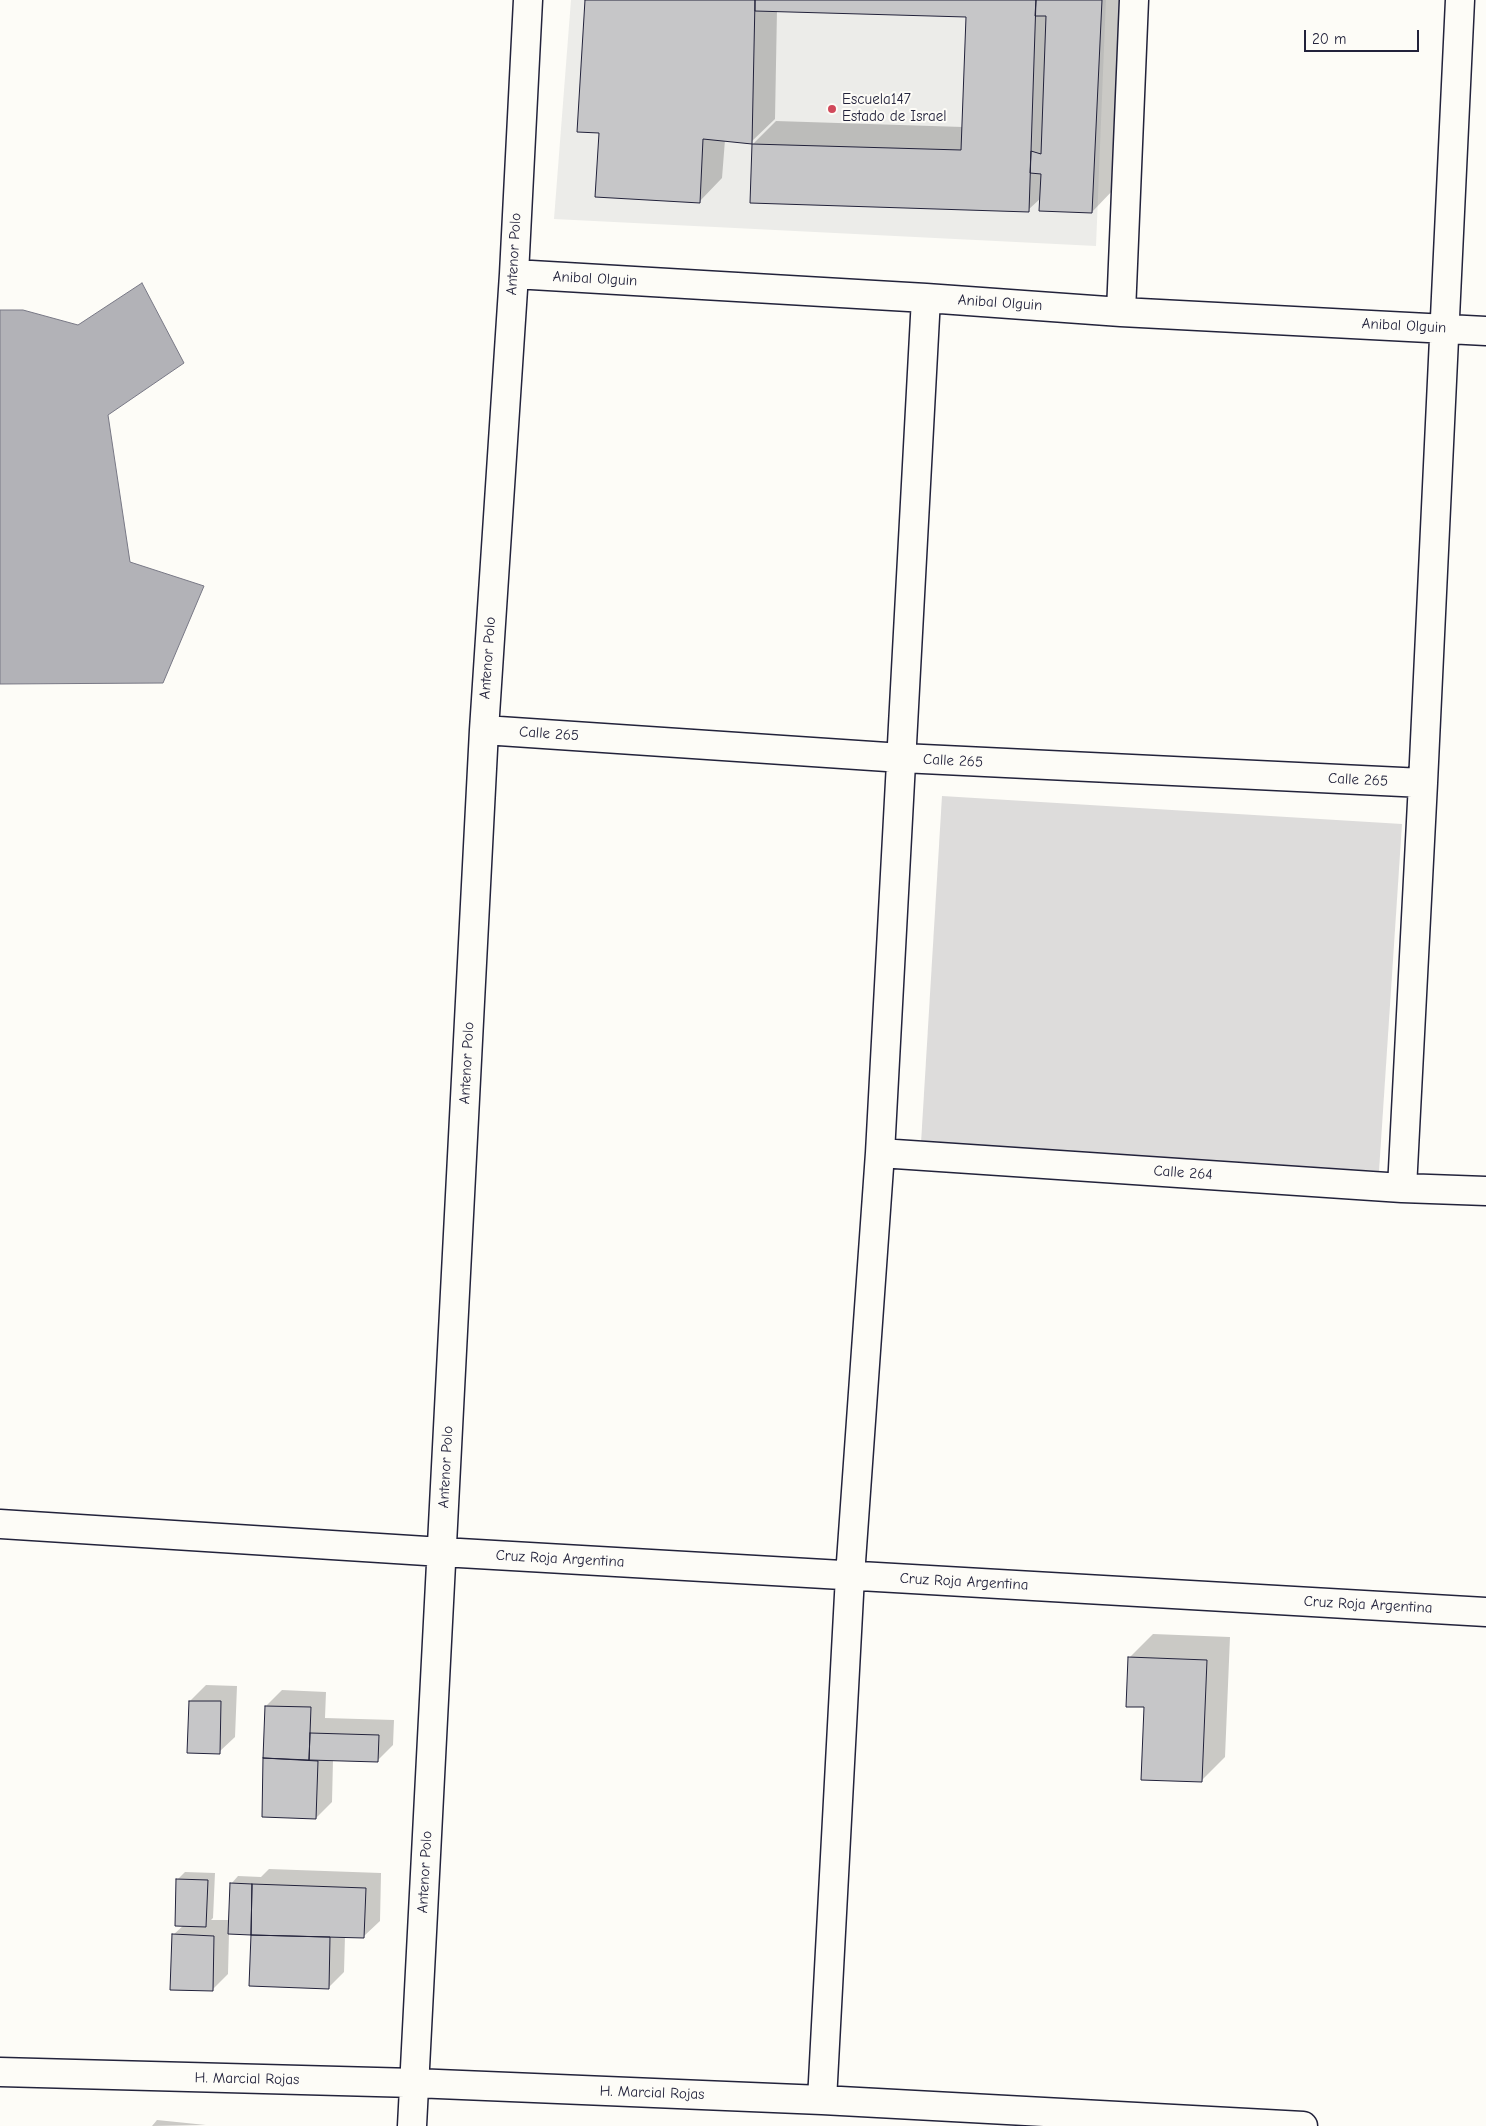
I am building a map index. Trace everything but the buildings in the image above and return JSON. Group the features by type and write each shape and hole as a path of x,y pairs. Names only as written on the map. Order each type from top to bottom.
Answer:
{"street":[{"name":"Antenor Polo","path":"412,2126 484,730 514,274 528,0"},
{"path":"1122,312 1134,0"},
{"path":"1402,1188 1460,0"},
{"name":"Anibal Olguin","path":"514,274 926,298 1122,312 1486,331"},
{"path":"822,2100 850,1576 880,1153 926,298"},
{"name":"Calle 265","path":"484,730 902,758 1423,783"},
{"name":"Calle 264","path":"880,1153 1402,1188 1486,1191"},
{"name":"Cruz Roja Argentina","path":"0,1524 442,1552 1486,1612"},
{"name":"H. Marcial Rojas","path":"0,2072 414,2083 822,2100 1096,2120 1303,2126"}],"shaded area":[{"name":"Escuela147 Estado de Israel","path":"571,0 1106,0 1096,246 554,219"},
{"path":"142,283 184,363 108,415 130,562 204,586 163,683 0,684 0,310 23,310 78,325"},
{"path":"942,796 1402,824 1379,1171 921,1143"}],"place":[{"name":"Escuela147 Estado de Israel","path":"832,109"}]}
